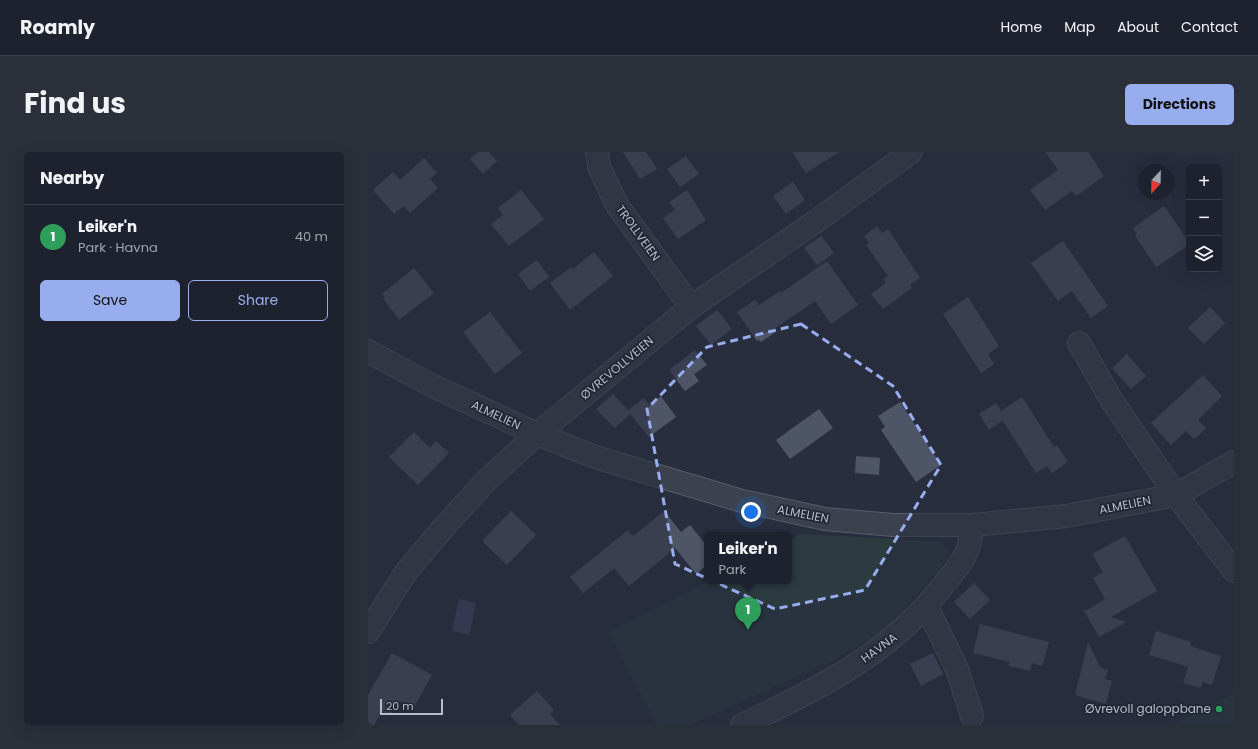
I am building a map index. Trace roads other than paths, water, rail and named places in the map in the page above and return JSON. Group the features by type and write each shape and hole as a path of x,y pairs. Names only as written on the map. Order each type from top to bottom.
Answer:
{"street":[{"name":"TROLLVEIEN","path":"597,152 599,167 617,206 691,306"},
{"name":"ØVREVOLLVEIEN","path":"368,632 406,572 442,528 487,480 537,434 691,306 822,217 911,152"},
{"path":"1079,342 1112,401 1176,494 1234,571"},
{"name":"ALMELIEN","path":"368,351 433,386 537,434 595,457 742,501 825,519 893,526 973,525 1066,516 1176,494 1234,462"},
{"name":"HAVNA","path":"742,725 804,696 857,664 899,633 927,607 955,571 968,550 973,525"},
{"path":"927,607 957,669 972,716"}],"water":[{"path":"459,599 476,603 469,635 452,631"}],"place":[{"name":"Leiker'n","path":"748,630"},
{"name":"Øvrevoll galoppbane","path":"1219,709"}]}
